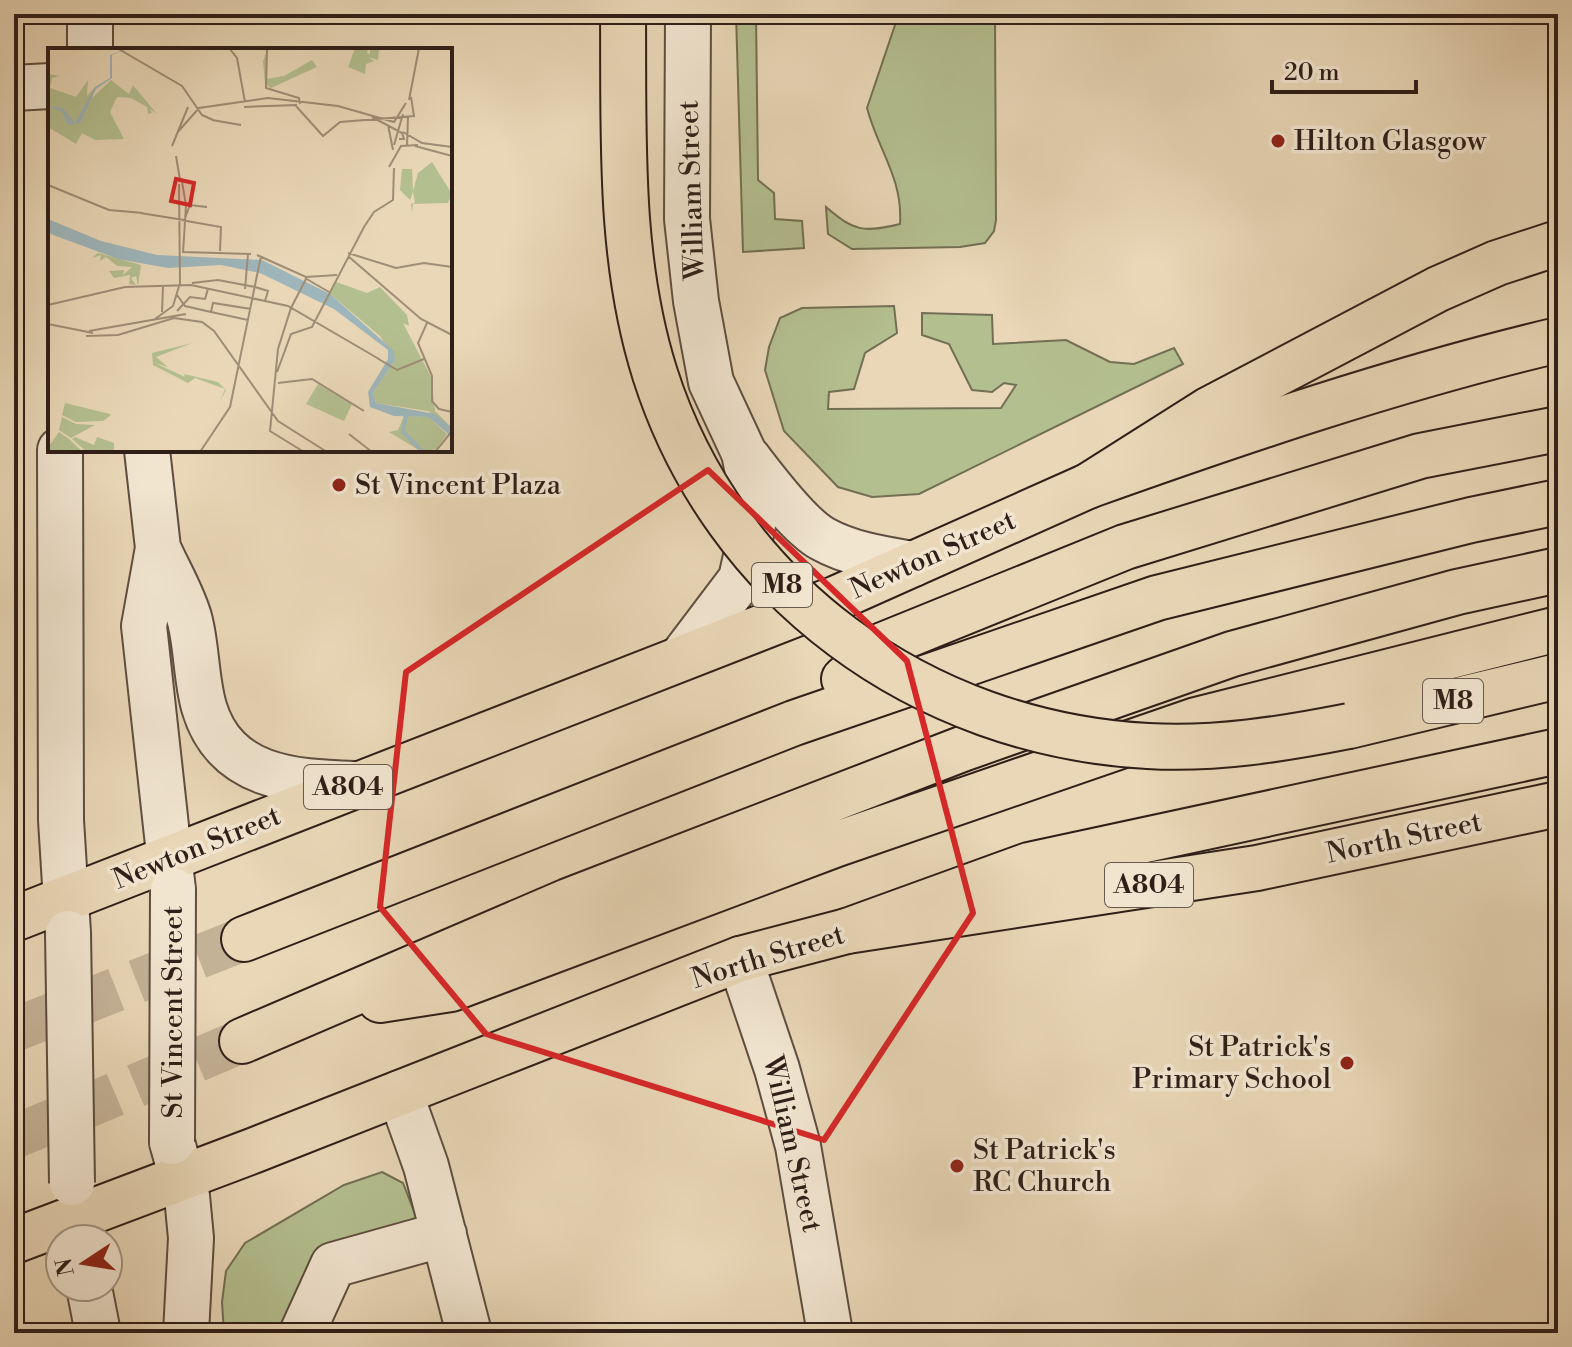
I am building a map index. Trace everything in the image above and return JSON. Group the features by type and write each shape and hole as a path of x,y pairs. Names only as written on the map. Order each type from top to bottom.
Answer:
{"main road":[{"name":"M8","path":"623,14 623,190 635,293 655,373 674,424 696,469 724,514 764,566 796,600 834,633 886,667 945,698 1037,731 1149,746 1260,741 1349,726 1558,679"},
{"name":"Newton Street","path":"14,919 67,916 172,875 355,784 837,598 1088,486 1208,410 1438,289 1497,263 1558,243"},
{"path":"1088,486 1358,395 1558,340"},
{"path":"794,723 883,645 1125,547 1420,456 1558,429"},
{"path":"244,939 794,723 1157,598 1456,523 1558,502"},
{"path":"242,1041 568,901 823,801 1022,728 1232,654 1457,592 1558,570"},
{"path":"316,1011 451,989 837,844 1196,720 1558,629"},
{"path":"847,931 1029,865 1558,751"},
{"name":"North Street","path":"14,1241 177,1159 255,1150 740,959 847,931 1257,868 1558,804"}],"street":[{"path":"90,14 90,48"},
{"name":"William Street","path":"688,14 687,219 696,301 711,382 744,453 775,494 822,538 875,557 913,564"},
{"path":"14,88 48,86"},
{"path":"60,452 61,820 76,1212"},
{"name":"St Vincent Street","path":"147,452 158,548 144,626 172,875 177,1159 191,1238 186,1333"},
{"name":"William Street","path":"682,657 741,579 756,511 744,453"},
{"name":"St Vincent Street","path":"158,548 190,619 204,706 215,734 226,748 251,766 297,782 355,784"},
{"name":"William Street","path":"740,959 777,1069 798,1146 830,1333"},
{"path":"400,1093 426,1166 469,1333"},
{"path":"302,1333 333,1265 444,1234"},
{"path":"92,1303 98,1333"}],"highlighted area":[{"path":"708,470 907,661 973,913 824,1140 486,1034 380,907 406,672"}],"green space":[{"path":"736,14 756,14 758,180 774,193 775,219 802,221 804,248 743,252"},
{"path":"895,14 995,14 996,220 994,231 985,243 960,247 852,249 828,234 826,207 844,221 860,228 877,229 900,224 898,192 867,108 895,25"},
{"path":"894,306 897,333 865,353 854,389 829,392 828,409 1001,408 1016,385 1004,383 992,392 972,390 949,344 922,335 922,313 992,315 993,344 1066,340 1110,362 1134,364 1174,348 1183,364 919,494 872,497 838,487 784,431 765,370 769,347 780,318 802,308"},
{"path":"382,1172 403,1183 417,1219 286,1333 224,1333 222,1302 226,1271 245,1243 344,1185"}],"tunnel":[{"path":"14,1030 244,939"},
{"path":"14,1137 242,1041"}],"place":[{"name":"Hilton Glasgow","path":"1278,141"},
{"name":"St Vincent Plaza","path":"339,485"},
{"name":"St Patrick's Primary School","path":"1347,1063"},
{"name":"St Patrick's RC Church","path":"957,1166"}]}
